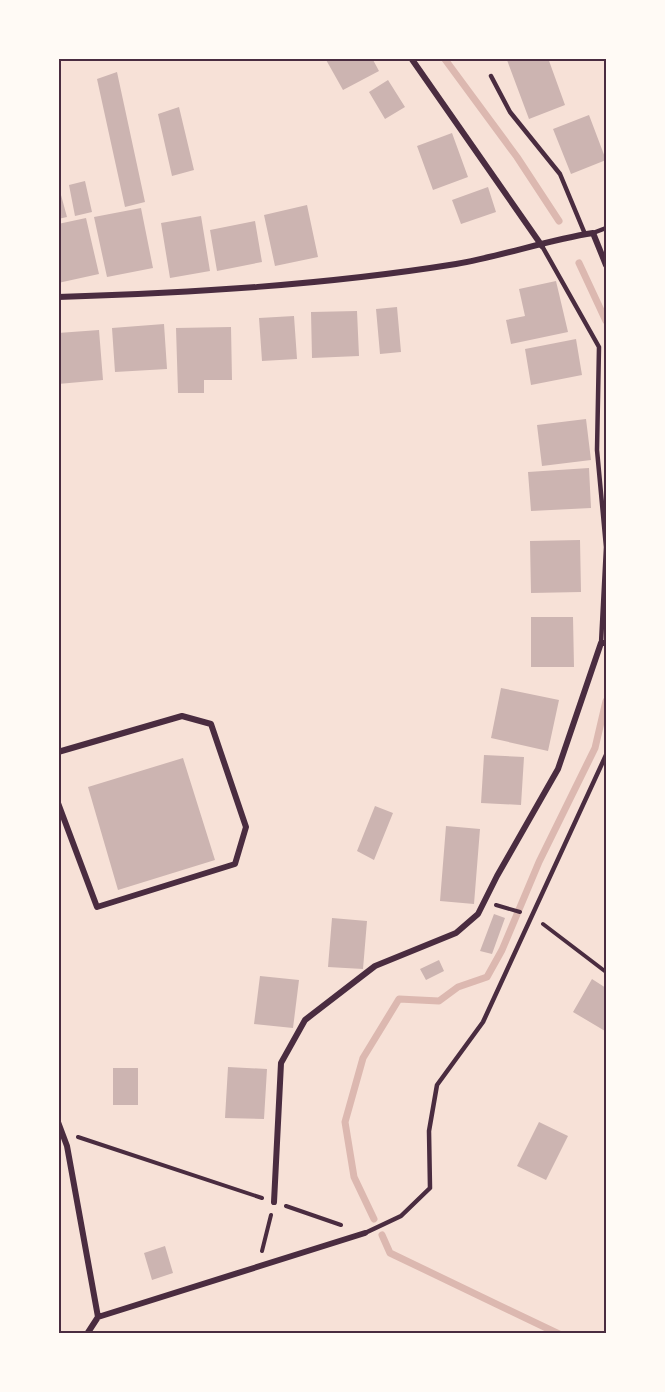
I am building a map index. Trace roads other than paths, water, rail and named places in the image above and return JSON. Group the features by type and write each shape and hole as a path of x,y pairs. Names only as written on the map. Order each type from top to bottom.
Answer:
{"street":[{"path":"411,58 542,246"},
{"path":"58,297 180,293 456,264 593,233 606,265"},
{"path":"274,1202 281,1063 305,1020 375,966 456,933 478,914 496,876 558,769 604,643"},
{"path":"58,752 182,716 211,724 246,827 235,864 97,908 61,821 58,803"},
{"path":"58,1122 67,1146 98,1317"},
{"path":"87,1334 98,1317 365,1233"}],"lane":[{"path":"491,76 510,112 560,174 585,234"},
{"path":"593,233 606,228"},
{"path":"542,246 599,347 597,450 606,547 604,643"},
{"path":"365,1233 401,1216 430,1188 429,1131 437,1085 483,1022 504,971 533,916 606,755"}],"waterway":[{"path":"444,58 517,157 559,221"},
{"path":"579,263 606,321"},
{"path":"374,1219 354,1177 345,1122 363,1058 399,999 439,1001 458,987 487,977 502,950 539,862 595,748 606,701"},
{"path":"382,1235 390,1253 559,1334"}]}
